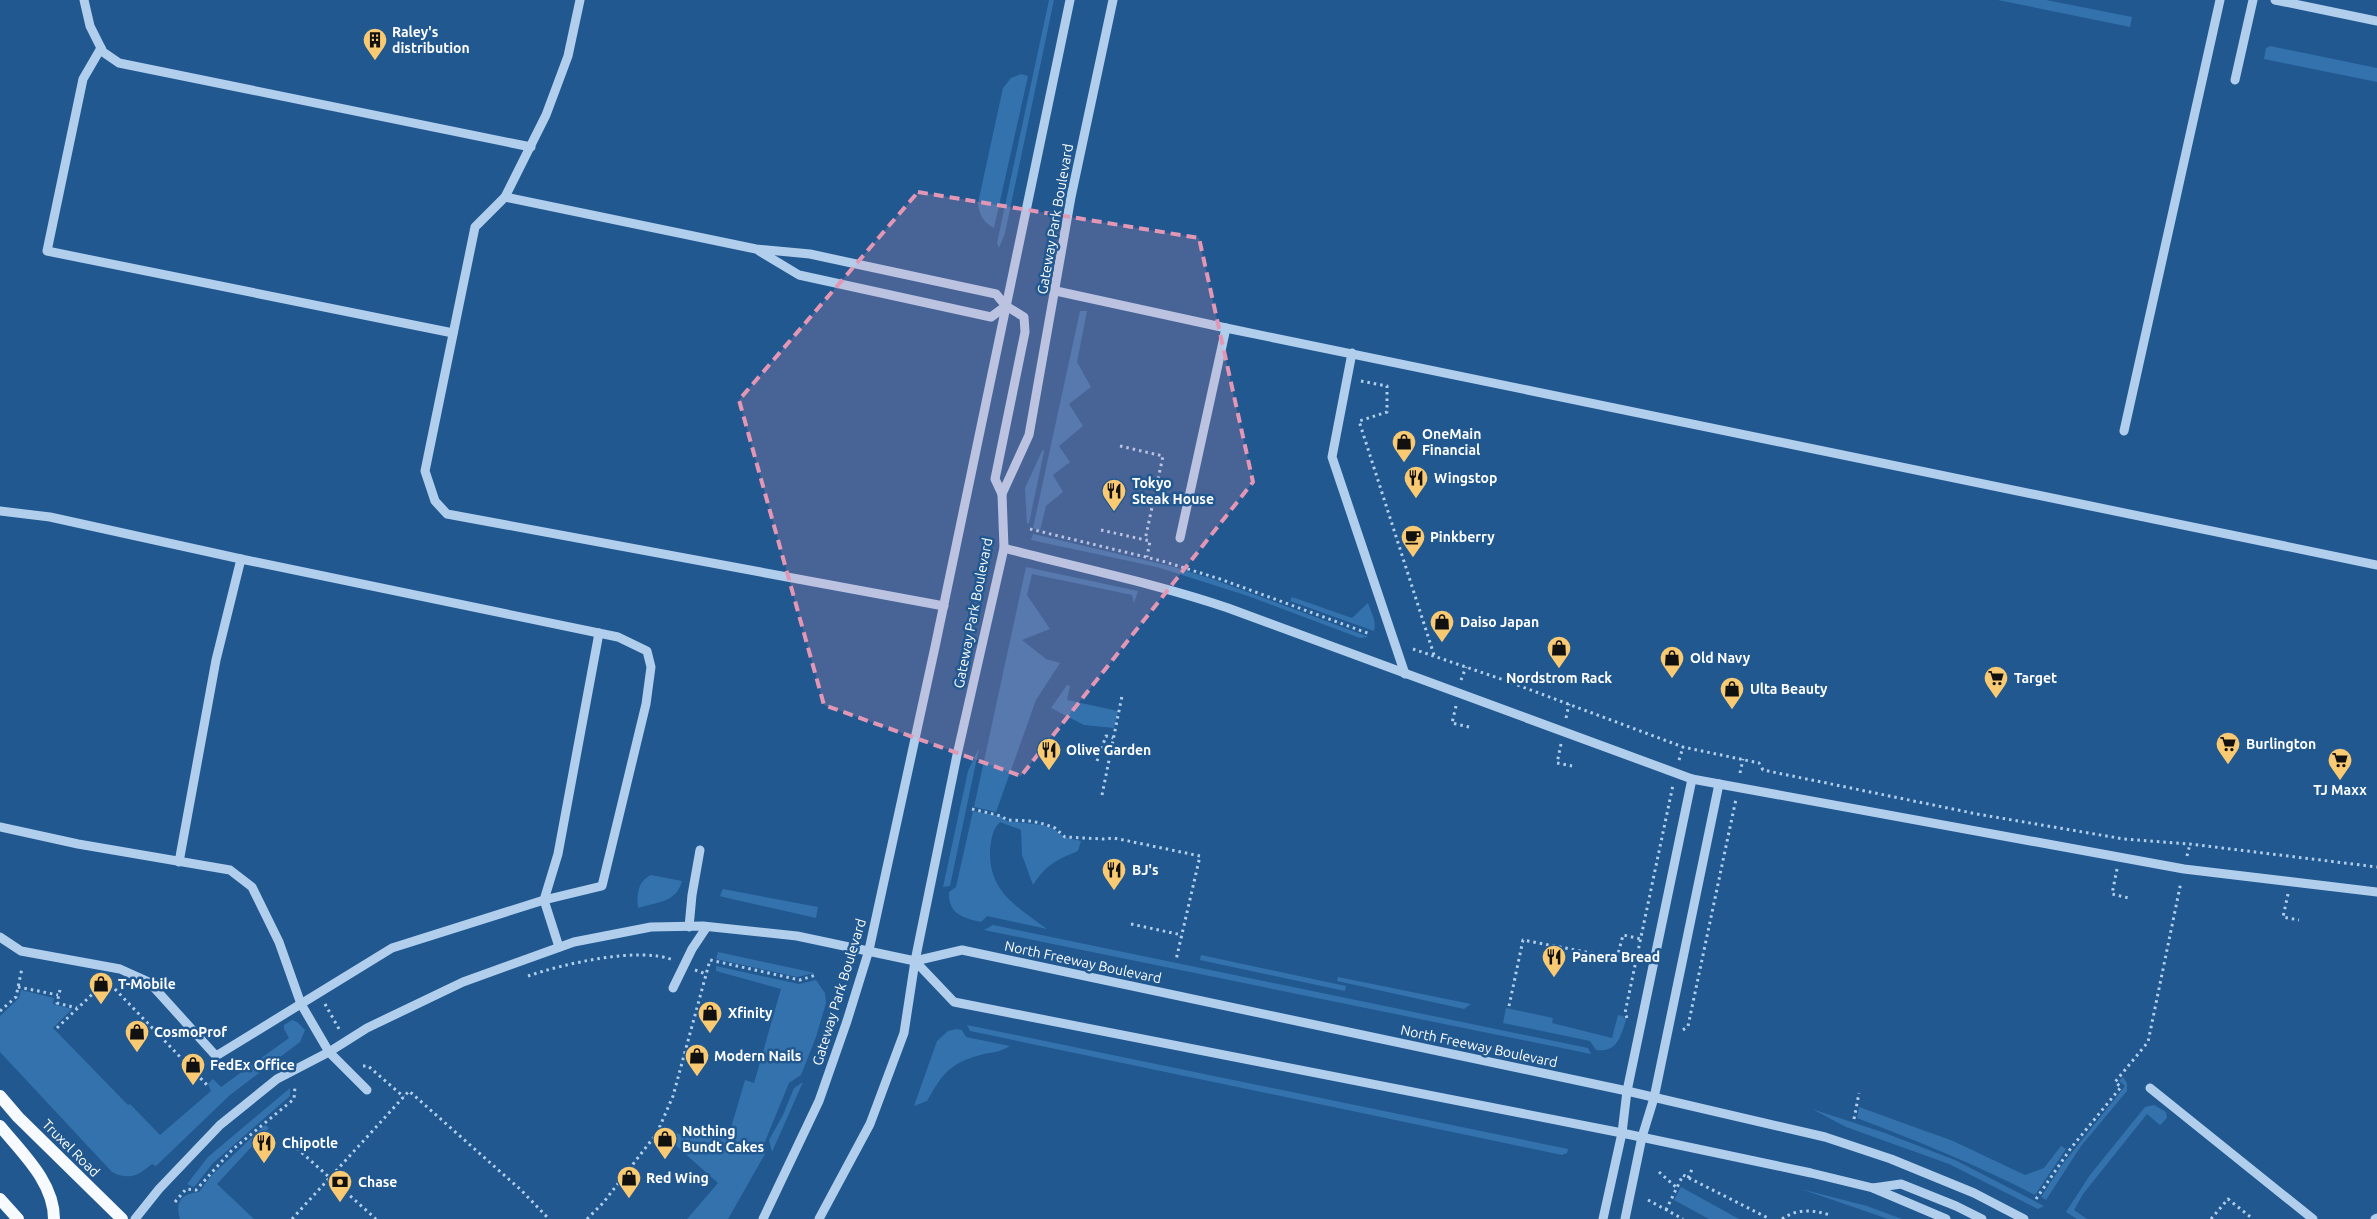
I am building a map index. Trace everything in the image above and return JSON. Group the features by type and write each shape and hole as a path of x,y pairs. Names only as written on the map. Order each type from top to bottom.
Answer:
{"main road":[{"name":"Truxel Road","path":"0,1096 18,1117 122,1219"},
{"path":"0,1126 39,1174 52,1201 54,1219"},
{"path":"0,1199 18,1219"}],"street":[{"path":"84,0 90,26 103,52 120,63 531,147"},
{"path":"580,0 568,56 546,115 505,197 475,227 425,471 435,501 447,514 944,606"},
{"name":"Gateway Park Boulevard","path":"763,1219 819,1101 848,1021 868,950 944,606 1070,0"},
{"name":"Gateway Park Boulevard","path":"819,1219 870,1124 904,1033 915,961 957,755 1004,548 1002,494 1029,435 1072,197 1113,0"},
{"path":"2124,431 2220,0"},
{"path":"2235,80 2253,0"},
{"path":"2276,0 2377,21"},
{"path":"101,48 83,79 47,251 453,333"},
{"path":"505,197 756,249 810,254 996,294 1006,306 1024,317 1025,332 995,479 1002,494"},
{"path":"756,249 799,275 990,317 1006,306"},
{"path":"1056,291 1226,328 2377,565"},
{"path":"1180,538 1226,328"},
{"path":"1352,354 1332,458 1405,674"},
{"path":"0,511 50,518 618,637 647,651 651,667 646,704 602,886 544,900 392,948 216,1056 149,982 120,969 21,951 0,937"},
{"path":"1004,548 1083,570 1170,589 1228,608 1692,779 2184,869 2377,892"},
{"path":"179,862 216,660 241,559"},
{"path":"559,947 544,900 558,854 599,633"},
{"path":"1603,1219 1622,1133 1627,1091 1692,779"},
{"path":"1625,1219 1642,1137 1654,1098 1719,784"},
{"path":"0,827 78,844 230,870 252,887 278,942 301,1004 329,1052 367,1090"},
{"path":"690,927 692,896 700,850"},
{"name":"North Freeway Boulevard","path":"135,1219 159,1189 220,1125 277,1079 329,1052 367,1028 463,982 574,942 651,928 703,926 706,928 797,936 915,961 962,950 1627,1091 1824,1137 1883,1156 1974,1193 2024,1219"},
{"path":"673,988 706,928"},
{"path":"915,961 954,1002 1642,1137 1873,1188 1946,1219"},
{"path":"2150,1088 2313,1219"},
{"path":"1873,1188 1901,1184 1956,1206 1982,1219"}],"path":[{"path":"1361,381 1386,386 1387,412 1360,421 1434,656"},
{"path":"1120,446 1163,456 1145,540"},
{"path":"1030,529 1041,534 1147,557 1220,579 1370,634"},
{"path":"1101,530 1150,541 1147,557"},
{"path":"1413,649 1683,746 1759,762 1763,770 1977,814 2124,839 2190,844 2377,867"},
{"path":"1102,795 1122,696"},
{"path":"1456,705 1452,723 1469,727"},
{"path":"1097,761 1106,736 1114,738"},
{"path":"1561,744 1557,763 1572,766"},
{"path":"1628,1020 1625,1013 1683,746"},
{"path":"1681,1032 1688,1026 1736,804 1737,787 1743,759"},
{"path":"972,810 1001,816 1006,820 1044,824 1055,828 1065,837 1114,838 1200,856 1176,960"},
{"path":"2124,839 2112,894 2129,898"},
{"path":"2036,1199 2071,1148 2121,1087 2114,1082 2148,1042 2190,844"},
{"path":"1131,924 1182,935"},
{"path":"1509,1006 1523,940 1617,958 1623,935 1641,939"},
{"path":"519,978 547,970 619,956 663,956 706,974"},
{"path":"588,1219 603,1203 656,1133 673,1096 710,960 800,980 816,975"},
{"path":"0,1011 16,997 22,968"},
{"path":"57,1028 104,983 111,985 208,1086"},
{"path":"18,987 58,995"},
{"path":"60,990 57,1002 78,1008"},
{"path":"319,993 346,1042"},
{"path":"359,1066 368,1066 404,1097"},
{"path":"174,1202 186,1189 196,1190 232,1150 294,1099 293,1088 302,1083"},
{"path":"292,1219 409,1091 521,1190 549,1219"},
{"path":"1854,1119 1859,1093"},
{"path":"292,1144 376,1219"},
{"path":"1688,1178 1693,1167"},
{"path":"1659,1172 1676,1188"},
{"path":"1666,1210 1683,1175 1770,1219"},
{"path":"2211,1219 2228,1198 2253,1219"},
{"path":"1648,1200 1676,1217 1683,1219"},
{"path":"1782,1219 1803,1210 1817,1211 1830,1216"}],"highlighted area":[{"path":"918,192 1199,238 1253,482 1021,776 824,705 739,400"}],"shaded area":[{"path":"1049,0 1054,0 1005,233 999,248 997,243"},
{"path":"1998,0 2046,0 2132,17 2130,27"},
{"path":"2270,46 2377,68 2377,82 2264,59 2266,48"},
{"path":"1021,74 1028,76 994,228 982,218 978,203 1003,88 1011,78"},
{"path":"1080,311 1087,311 1077,362 1091,387 1069,404 1083,426 1059,446 1070,462 1053,475 1063,492 1046,506 1040,531 1033,528"},
{"path":"1043,449 1044,452 1029,523 1027,524 1025,488"},
{"path":"1033,534 1174,567 1215,580 1369,637 1360,638 1248,596 1157,567 1031,540"},
{"path":"1026,567 1138,591 1134,603 1132,595 1032,574 1027,595 1050,629 1022,640 1046,659 1060,663 1036,700 996,812 974,807"},
{"path":"1292,597 1352,618 1368,603 1374,621 1374,631 1290,601"},
{"path":"1067,685 1070,686 1067,700 1118,711 1114,728 1084,725 1051,708"},
{"path":"979,748 950,886 943,887 968,771"},
{"path":"973,811 1000,816 1007,821 1043,825 1054,829 1064,837 1081,841 1078,851 1052,864 1033,885 1022,855 1021,830 1000,822 991,839 991,866 994,878 1000,888 1016,906 1047,929 987,916 981,922 963,917 954,910 949,899 949,892 956,887"},
{"path":"651,875 682,881 675,894 670,898 638,908 640,885"},
{"path":"723,889 818,907 816,918 723,897 720,896"},
{"path":"993,925 1588,1048 1591,1054 984,930"},
{"path":"718,952 815,973 797,977 716,959"},
{"path":"1201,955 1346,986 1345,991 1200,960"},
{"path":"716,966 799,984 816,980 825,993 826,1003 816,1037 801,1075 789,1083 764,1144 765,1154 728,1219 687,1219 718,1183 672,1142 675,1133 686,1136 693,1132 728,1138 745,1080 754,1083 781,989 716,971"},
{"path":"1338,977 1471,1004 1464,1009 1337,981"},
{"path":"21,990 54,998 53,1004 72,1009 53,1028 160,1135 211,1091 208,1084 213,1079 221,1087 289,1038 284,1025 292,1020 305,1030 300,1042 230,1095 156,1166 152,1164 134,1176 124,1176 112,1172 0,1052 0,1016 19,998"},
{"path":"1506,1008 1553,1018 1552,1023 1612,1038 1618,1015 1623,1016 1626,1020 1620,1037 1613,1046 1609,1049 1596,1050 1590,1041 1503,1023"},
{"path":"967,1025 1568,1149 1567,1153 1562,1155 970,1031"},
{"path":"962,1030 966,1037 1010,1046 1000,1051 967,1059 952,1067 941,1078 927,1101 914,1106 937,1041 948,1031"},
{"path":"2123,1077 2127,1083 2127,1091 2081,1146 2046,1200 2041,1197 2062,1165 2125,1086 2119,1081"},
{"path":"803,1082 772,1152 769,1140 783,1115 794,1088"},
{"path":"290,1088 290,1096 213,1163 195,1186 187,1184 208,1157"},
{"path":"2154,1105 2166,1112 2167,1118 2160,1125 2147,1114 2083,1194 2074,1210 2087,1219 2077,1219 2066,1212 2090,1175 2145,1107"},
{"path":"1859,1107 1953,1141 2025,1175 2044,1168 2061,1146 2066,1149 2035,1195 1947,1154 1857,1118"},
{"path":"1812,1109 1885,1133 1955,1160 2044,1206 2038,1209 1949,1164 1846,1127"},
{"path":"265,1125 269,1128 217,1184 254,1219 180,1219 178,1207 181,1200 188,1195 199,1192 211,1176"},
{"path":"1681,1187 1739,1219 1709,1219 1674,1200"},
{"path":"1801,1189 1867,1206 1902,1219 1888,1219"}],"place":[{"name":"Raley's distribution","path":"375,61"},
{"name":"OneMain Financial","path":"1404,463"},
{"name":"Wingstop","path":"1416,499"},
{"name":"Tokyo Steak House","path":"1114,512"},
{"name":"Pinkberry","path":"1413,558"},
{"name":"Daiso Japan","path":"1442,643"},
{"name":"Nordstrom Rack","path":"1559,669"},
{"name":"Old Navy","path":"1672,679"},
{"name":"Target","path":"1996,699"},
{"name":"Ulta Beauty","path":"1732,710"},
{"name":"Burlington","path":"2228,765"},
{"name":"Olive Garden","path":"1049,771"},
{"name":"TJ Maxx","path":"2340,781"},
{"name":"BJ's","path":"1114,891"},
{"name":"Panera Bread","path":"1554,978"},
{"name":"T-Mobile","path":"101,1005"},
{"name":"Xfinity","path":"710,1034"},
{"name":"CosmoProf","path":"137,1053"},
{"name":"Modern Nails","path":"697,1077"},
{"name":"FedEx Office","path":"193,1086"},
{"name":"Nothing Bundt Cakes","path":"665,1160"},
{"name":"Chipotle","path":"264,1164"},
{"name":"Red Wing","path":"629,1199"},
{"name":"Chase","path":"340,1203"}]}
